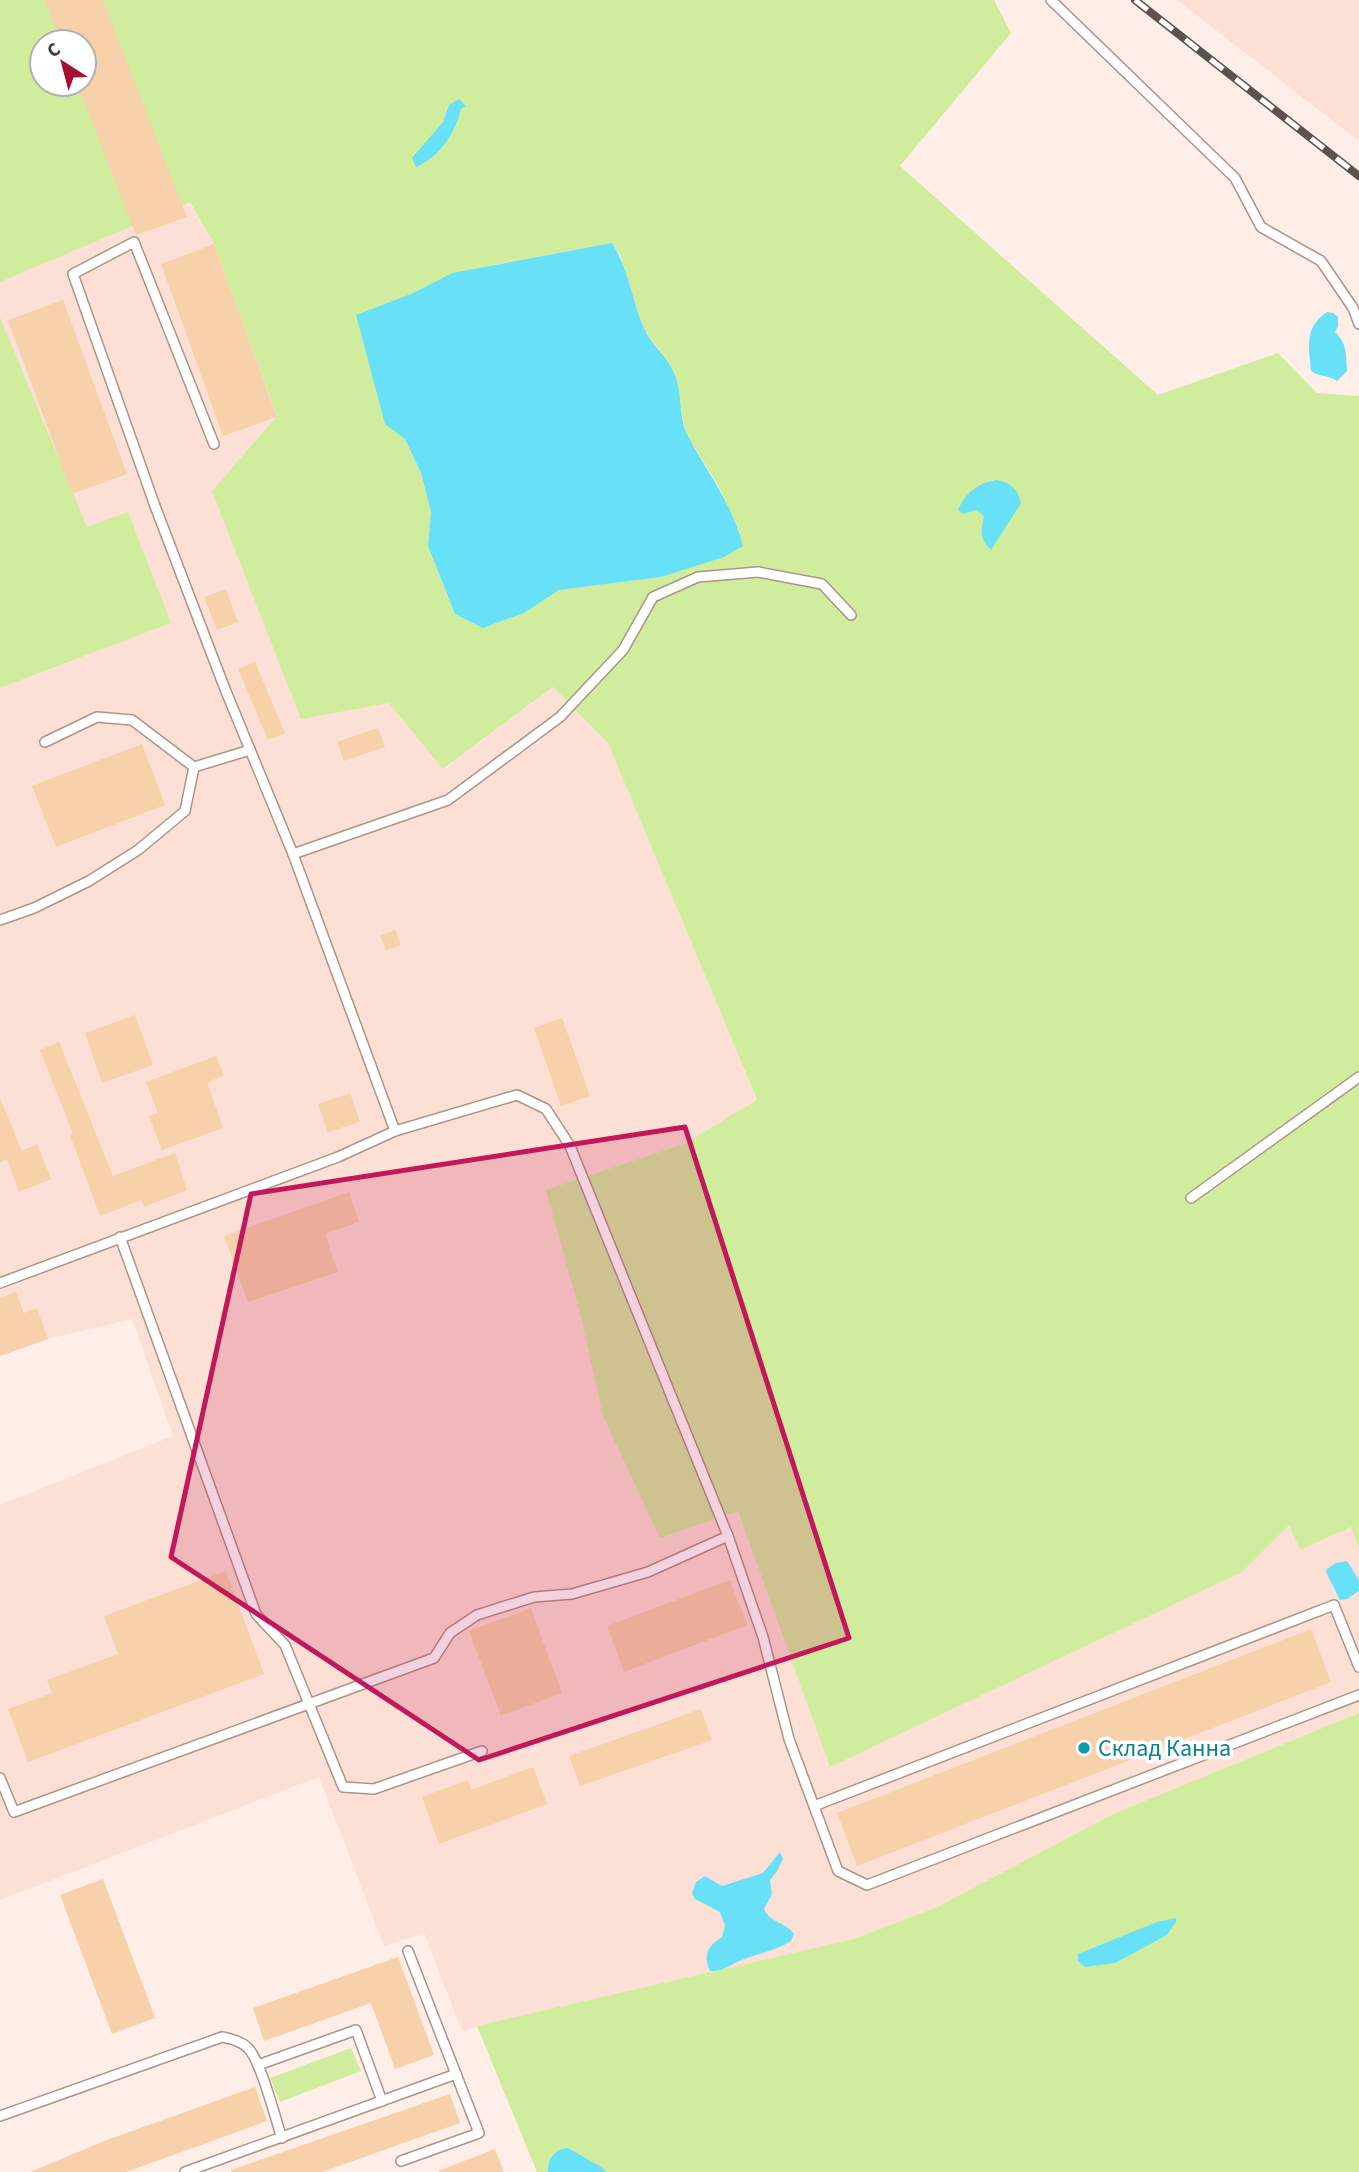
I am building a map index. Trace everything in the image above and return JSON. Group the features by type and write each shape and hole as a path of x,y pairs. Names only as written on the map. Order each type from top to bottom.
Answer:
{"lane":[{"path":"1051,0 1235,178 1261,227 1321,261 1353,308 1359,324"},
{"path":"214,444 134,242 73,274 155,506 292,854 395,1130"},
{"path":"292,854 448,800 560,717 623,650 653,597 698,577 758,572 821,584 851,615"},
{"path":"45,742 97,717 132,720 194,767"},
{"path":"194,767 250,750"},
{"path":"0,920 34,908 89,881 138,850 185,811 194,767"},
{"path":"1191,1198 1359,1077"},
{"path":"0,1283 338,1157 395,1130 517,1095 546,1109 570,1146 728,1536 763,1637 789,1739 838,1871 867,1885 1359,1695"},
{"path":"120,1237 256,1614 285,1645 343,1787 374,1789 482,1751"},
{"path":"0,1778 13,1812 434,1658 450,1633 477,1615 534,1597 572,1594 648,1572 728,1536"},
{"path":"814,1806 1334,1605 1359,1667"},
{"path":"401,2161 479,2133 408,1951"},
{"path":"258,2065 356,2031 382,2101"},
{"path":"0,2116 222,2036 237,2040 248,2048 258,2065 282,2138"},
{"path":"185,2172 456,2074"}],"highlighted area":[{"path":"685,1127 849,1638 479,1760 171,1557 251,1194"}],"shaded area":[{"path":"1177,0 1359,0 1359,141"},
{"path":"189,202 214,244 277,417 390,703 444,769 553,687 608,743 802,1209 1127,1094 1300,1550 1352,1527 1359,1548 1359,1713 1113,1814 937,1907 854,1939 462,2031 424,1933 384,1946 319,1777 0,1900 0,1505 173,1436 132,1319 48,1339 0,1356 0,688 171,623 87,528 0,317 0,282"}],"green space":[{"path":"0,0 994,0 1011,33 900,166 1158,395 1278,353 1317,393 1359,396 1359,1548 1351,1527 1300,1550 1289,1525 1242,1572 830,1767 738,1511 660,1538 603,1416 581,1317 546,1190 684,1144 757,1100 608,743 553,687 443,769 389,703 301,719 212,491 277,416 214,244 190,202 0,282","holes":["612,243 621,256 625,278 645,330 674,373 686,433 719,487 740,533 661,577 559,590 524,613 483,628 455,614 428,546 431,512 421,473 405,439 411,294 452,273"]},
{"path":"0,317 87,527 128,512 171,623 0,688"},
{"path":"1359,1713 1359,2172 537,2172 477,2026 854,1939 937,1907 1113,1814"},
{"path":"351,2048 361,2071 280,2102 270,2078"}],"water":[{"path":"459,99 466,106 461,109 451,135 439,151 416,167 412,158 443,122 449,105"},
{"path":"612,243 622,263 644,328 677,380 688,436 733,517 743,546 724,557 661,577 559,590 524,613 483,628 455,614 428,546 431,512 421,473 405,439 385,424 356,315 411,294 452,273"},
{"path":"1327,312 1338,317 1335,332 1344,345 1346,354 1347,371 1337,381 1311,371 1311,331"},
{"path":"997,480 1013,487 1021,503 991,550 984,542 982,534 984,516 976,510 963,514 958,510 973,489"},
{"path":"1347,1561 1359,1580 1359,1591 1340,1600 1326,1572 1336,1563"},
{"path":"780,1852 783,1859 770,1880 772,1894 764,1909 770,1917 794,1934 791,1941 723,1969 710,1971 708,1951 722,1937 725,1926 720,1912 695,1899 692,1893 696,1882 705,1876 722,1886 763,1873"},
{"path":"1176,1918 1167,1935 1115,1963 1085,1967 1078,1961 1078,1954 1157,1922"},
{"path":"568,2148 606,2172 548,2172 553,2155"}],"building":[{"path":"45,0 103,0 187,217 136,235 82,98 98,98 98,28 56,28"},
{"path":"214,244 277,417 223,436 161,264"},
{"path":"63,300 127,474 72,494 8,320"},
{"path":"226,589 238,622 217,630 204,597"},
{"path":"255,662 285,733 268,740 238,669"},
{"path":"378,728 385,747 344,761 337,742"},
{"path":"142,744 165,805 56,847 32,786"},
{"path":"395,930 401,945 386,950 380,936"},
{"path":"135,1015 153,1065 102,1083 85,1033"},
{"path":"562,1018 590,1096 561,1106 534,1028"},
{"path":"59,1042 113,1176 175,1153 187,1190 144,1207 141,1200 100,1216 70,1135 73,1134 40,1050"},
{"path":"216,1056 224,1076 207,1082 223,1128 162,1150 149,1116 158,1113 146,1082"},
{"path":"350,1093 360,1122 328,1132 318,1104"},
{"path":"0,1098 22,1151 37,1144 51,1179 19,1192 7,1159 0,1162"},
{"path":"349,1192 359,1222 325,1234 338,1272 248,1302 224,1236"},
{"path":"16,1292 24,1313 37,1308 48,1339 0,1356 0,1298"},
{"path":"226,1571 264,1674 28,1762 8,1709 52,1693 47,1680 118,1654 104,1616"},
{"path":"730,1580 747,1625 624,1672 607,1626"},
{"path":"531,1608 562,1693 501,1716 469,1631"},
{"name":"Склад Канна","path":"1311,1629 1331,1682 857,1866 837,1813"},
{"path":"701,1709 712,1740 580,1786 569,1756"},
{"path":"533,1767 547,1804 439,1844 422,1797 468,1780 471,1790"},
{"path":"103,1879 155,2018 112,2034 60,1895"},
{"path":"398,1957 434,2055 395,2069 371,2003 264,2041 253,2008"},
{"path":"255,2087 267,2121 126,2172 30,2172 107,2140"},
{"path":"450,2094 460,2123 322,2172 231,2172 231,2170"},
{"path":"495,2149 504,2172 438,2171"}],"railway":[{"path":"1135,0 1359,176"}],"place":[{"name":"Склад Канна","path":"1084,1748"}]}
